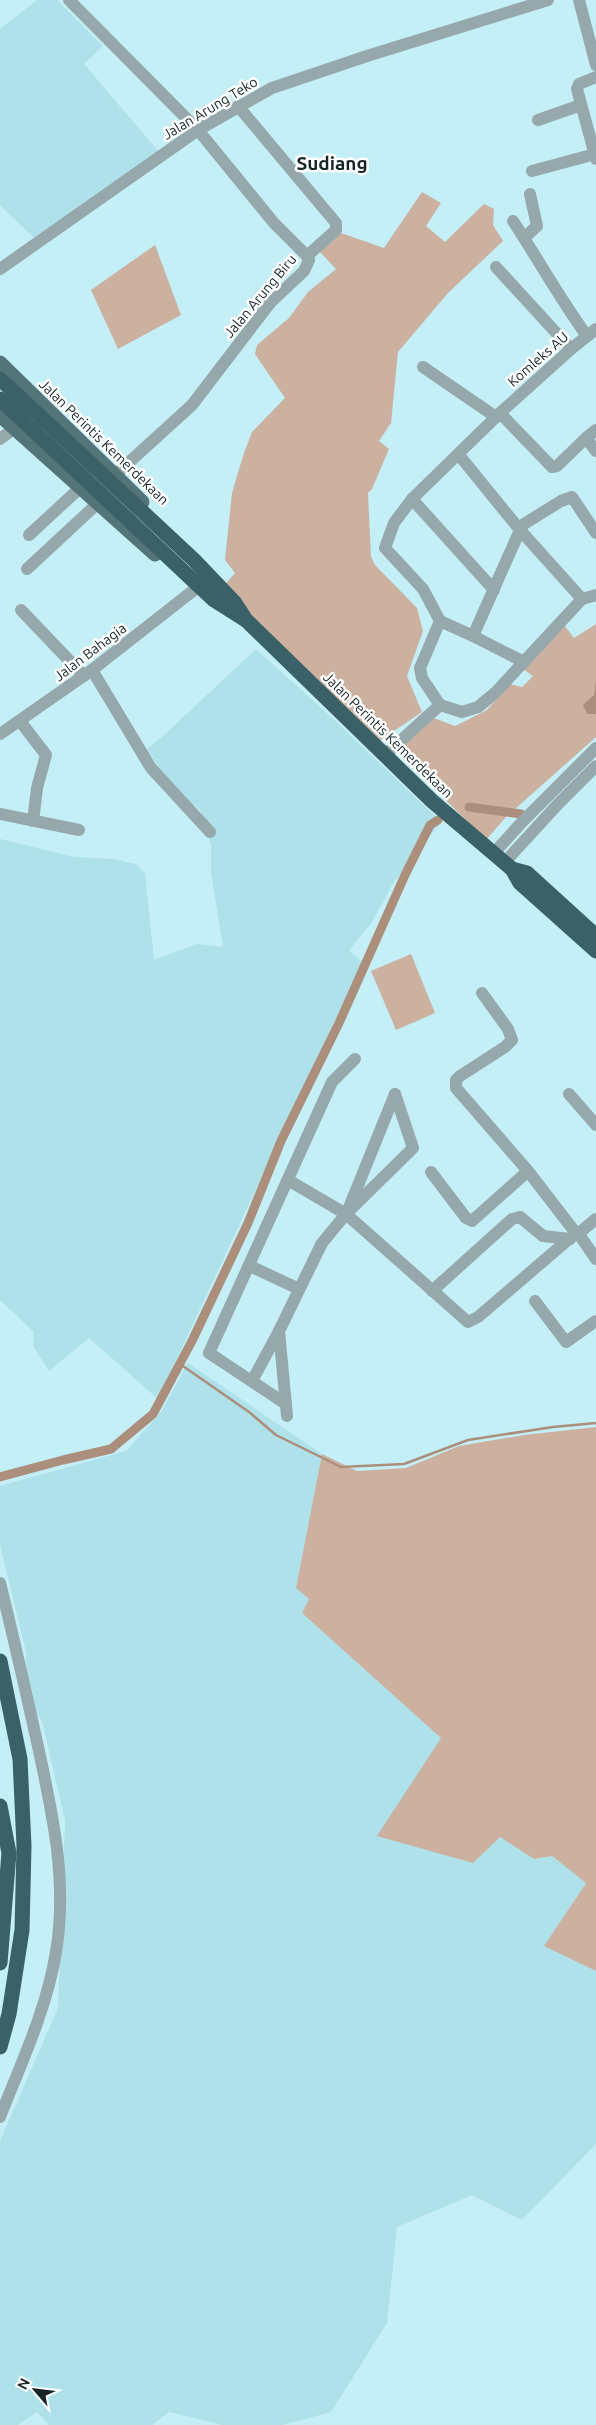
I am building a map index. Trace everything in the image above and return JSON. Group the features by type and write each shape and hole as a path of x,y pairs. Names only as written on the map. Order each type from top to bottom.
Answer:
{"highway":[{"name":"Jalan Perintis Kemerdekaan","path":"0,379 194,560 219,595"},
{"name":"Jalan Perintis Kemerdekaan","path":"0,399 246,620 432,801 503,862 520,883 596,951"},
{"name":"Jalan Perintis Kemerdekaan","path":"503,862 527,873 596,936"},
{"path":"0,1661 20,1759 24,1846 22,1930 9,2014 0,2047"},
{"path":"0,1806 9,1853 0,1963"}],"main road":[{"name":"Jalan Perintis Kemerdekaan","path":"0,363 218,576 219,595 203,597 194,590 0,415"}],"street":[{"name":"Jalan Arung Biru","path":"69,0 198,130 274,223 307,256 309,263 270,303 192,405 115,475"},
{"name":"Jalan Arung Teko","path":"0,270 198,130 272,88 548,0"},
{"path":"579,0 596,65"},
{"path":"532,171 595,157 577,86 596,77"},
{"path":"538,120 581,105"},
{"path":"238,106 336,224 336,230 307,256"},
{"path":"524,238 537,226 530,194"},
{"path":"513,221 561,301 591,333"},
{"path":"496,267 571,349"},
{"name":"Komleks AU","path":"440,621 423,589 385,548 394,522 412,499 498,415 591,333"},
{"path":"423,367 498,415 552,467 557,466 591,434 596,451"},
{"path":"0,439 15,428"},
{"path":"458,455 520,530 582,599"},
{"path":"29,535 81,487"},
{"path":"473,636 520,530 530,520 570,496 575,499 596,533"},
{"path":"412,499 494,590"},
{"path":"26,569 98,504"},
{"name":"Jalan Bahagia","path":"0,734 88,673 194,590"},
{"path":"524,662 440,621 420,668 422,678 440,706 462,712 477,708 496,693 582,599 596,595"},
{"path":"21,610 88,673 151,768 210,832"},
{"path":"385,755 440,706"},
{"path":"20,721 46,755 37,788 33,821"},
{"path":"503,862 522,821 582,759 596,748"},
{"path":"503,862 595,769 582,759"},
{"path":"0,814 79,830"},
{"path":"482,993 508,1029 512,1040 505,1047 460,1076 456,1080 456,1088 528,1171 575,1235 596,1259"},
{"path":"279,1331 286,1410 252,1381 209,1353 332,1082 355,1059"},
{"path":"252,1381 300,1290 322,1242 346,1214 413,1148 395,1094 346,1214"},
{"path":"569,1094 596,1126"},
{"path":"431,1172 466,1218 472,1221 528,1171"},
{"path":"288,1180 346,1214 464,1320 472,1322 596,1219"},
{"path":"432,1291 512,1219 520,1218 543,1236 575,1235"},
{"path":"250,1266 300,1290"},
{"path":"535,1301 566,1342 596,1321"},
{"path":"0,1583 52,1814 58,1855 60,1913 56,1954 46,1993 0,2117"}],"shaded area":[{"path":"37,0 57,0 103,46 84,64 159,152 34,238 0,205 0,29"},
{"path":"422,192 441,203 426,226 445,242 484,204 494,209 493,225 503,241 448,293 398,352 391,423 379,441 389,449 372,489 368,493 371,557 375,565 417,608 423,631 407,676 422,712 379,741 223,587 235,573 225,560 232,493 243,456 252,432 285,398 255,354 257,345 289,318 308,292 336,269 320,252 341,233 384,248"},
{"path":"155,245 181,315 118,349 91,290"},
{"path":"561,621 574,638 596,624 596,737 506,817 486,840 397,752 434,718 455,726 487,710 510,684 522,687 533,676 520,667"},
{"path":"256,649 328,714 441,822 393,883 372,922 349,950 362,962 158,1399 89,1338 49,1371 33,1346 34,1332 0,1300 0,839 75,857 114,859 136,864 145,873 154,960 197,944 223,947 211,872 211,845 200,810 171,786 147,749"},
{"path":"596,681 596,714 587,714 583,705 594,695"},
{"path":"411,954 435,1013 396,1030 371,971"},
{"path":"188,1363 322,1454 296,1588 309,1599 302,1613 441,1738 500,1837 534,1859 552,1856 586,1882 545,1945 596,1971 596,2144 522,2220 472,2195 397,2227 387,2323 331,2412 283,2425 222,2425 169,2412 152,2425 49,2425 37,2412 18,2425 0,2425 0,2141 58,2008 65,1820 42,1721 33,1707 25,1658 27,1656 0,1545 0,1486 126,1451 161,1412"},
{"path":"596,1427 596,1971 544,1946 586,1883 552,1856 534,1859 500,1837 473,1863 377,1836 441,1738 302,1613 309,1599 296,1588 322,1454 357,1471 406,1468 459,1446 524,1435"}],"waterway":[{"path":"469,807 521,814"},
{"path":"0,1477 111,1449 153,1414 192,1341 248,1223 281,1141 339,1023 405,875 430,825 438,820"},
{"path":"180,1364 249,1412 276,1435 341,1467 404,1464 468,1440 553,1427 596,1423"}],"district":[{"name":"Sudiang","path":"332,163"}]}
